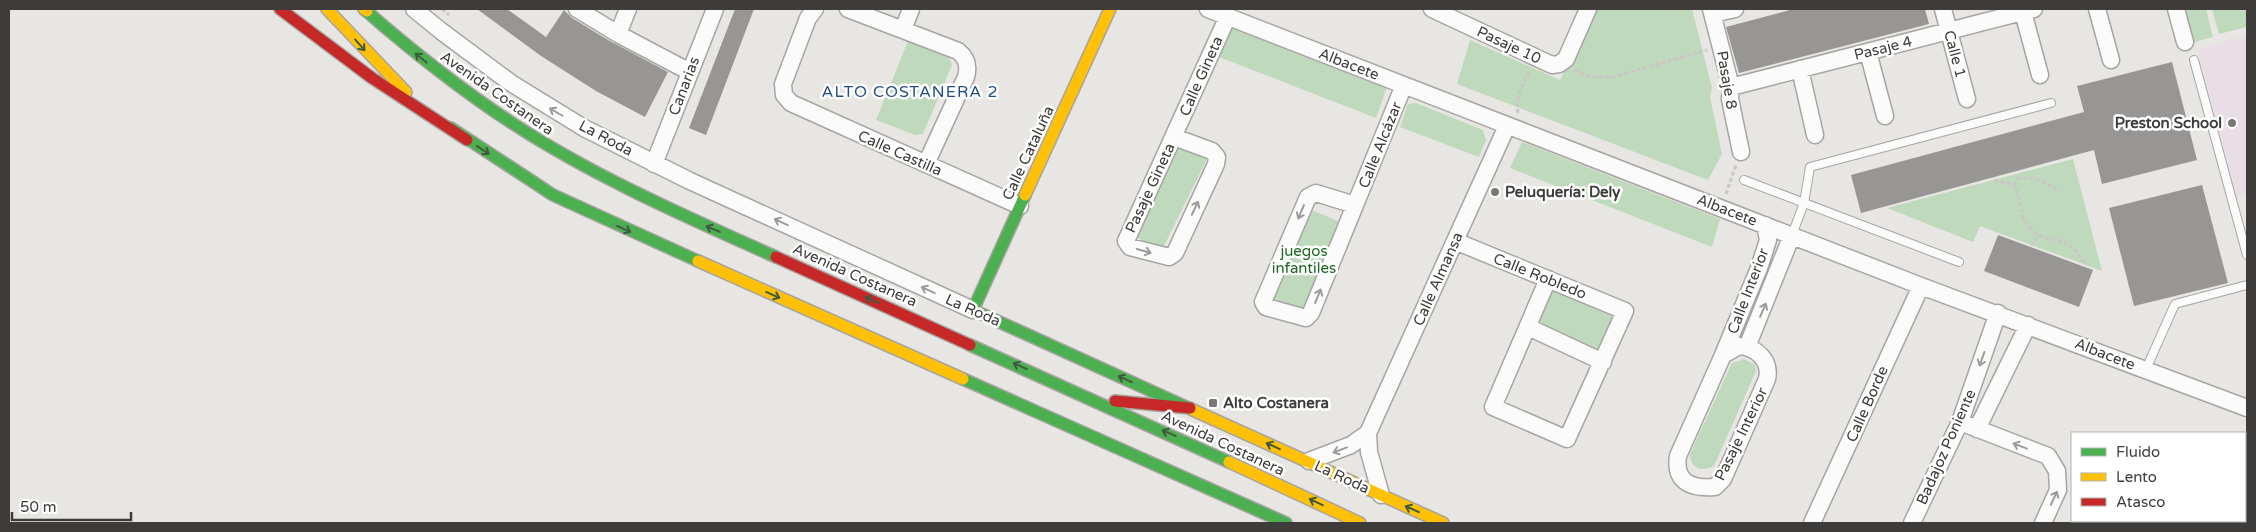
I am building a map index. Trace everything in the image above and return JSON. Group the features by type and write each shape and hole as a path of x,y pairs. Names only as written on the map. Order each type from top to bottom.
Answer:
{"main road":[{"path":"280,9 372,78 553,195 1286,523"},
{"path":"327,9 400,87 427,111 467,140"},
{"name":"Avenida Costanera","path":"365,9 426,62 489,108 551,148 614,183 1092,398 1360,523"},
{"name":"Calle Cataluña","path":"973,310 1110,9"},
{"name":"La Roda","path":"973,310 1443,523"},
{"path":"1092,398 1190,408"}],"street":[{"name":"La Roda","path":"414,9 476,58 584,128 654,164 973,310"},
{"path":"577,9 618,34 690,72"},
{"path":"618,34 628,9"},
{"name":"Canarias","path":"654,164 714,9"},
{"name":"Calle Castilla","path":"815,9 808,18 785,79 784,94 795,106 1020,206"},
{"path":"848,9 958,51 967,62 966,77 926,164"},
{"path":"903,30 911,9"},
{"name":"Albacete","path":"1208,9 1921,286 1998,313 2247,408"},
{"name":"Pasaje 10","path":"1432,9 1552,65 1559,64"},
{"path":"1559,64 1566,59 1588,9"},
{"path":"1712,12 1735,9"},
{"name":"Calle 1","path":"1943,9 1966,99"},
{"path":"2097,9 2111,60"},
{"path":"2176,9 2185,42"},
{"path":"2029,10 2040,75"},
{"name":"Pasaje 4","path":"1731,87 2029,10"},
{"name":"Pasaje 8","path":"1712,12 1731,87 1730,99 1741,152"},
{"name":"Calle Gineta","path":"1174,136 1228,16"},
{"path":"1868,52 1885,116"},
{"path":"1800,69 1815,135"},
{"name":"Calle Alcázar","path":"1355,205 1316,193 1308,197 1263,302 1266,307 1306,318 1311,313 1404,85"},
{"name":"Calle Almansa","path":"1368,433 1455,241 1511,127"},
{"name":"Pasaje Gineta","path":"1174,136 1212,151 1217,157 1216,164 1175,252 1169,257 1130,247 1126,241 1174,136"},
{"name":"Calle Interior","path":"1723,355 1760,268 1768,240 1765,225"},
{"name":"Calle Interior","path":"1747,347 1792,236"},
{"name":"Calle Robledo","path":"1455,241 1625,311 1603,362"},
{"path":"1528,327 1603,362 1567,439 1493,407 1548,279"},
{"name":"Calle Borde","path":"1812,523 1921,286"},
{"name":"Badajoz Poniente","path":"1912,523 1960,422 1998,313"},
{"name":"Badajoz Poniente","path":"1977,429 2028,325"},
{"path":"1723,355 1739,346 1747,347"},
{"name":"Pasaje Interior","path":"1723,355 1678,456 1676,467 1679,475 1696,487 1715,487 1722,479 1767,379 1768,372 1763,358 1747,347"},
{"path":"1960,422 2048,456 2057,471 2058,490 2042,523"},
{"path":"1309,462 1351,445 1368,433"},
{"path":"1368,433 1369,452 1381,495"}],"lane":[{"path":"2194,60 2247,255"},
{"path":"1792,236 1804,203 1810,167 2051,103"},
{"path":"1744,180 1959,262"},
{"path":"2146,369 2175,304 2247,286"}],"path":[{"path":"442,9 455,20"},
{"path":"1559,64 1590,77 1612,77 1721,46"},
{"path":"1511,127 1518,114 1516,102 1518,95 1536,58"},
{"path":"1721,208 1741,152"},
{"path":"2014,185 2017,179 2029,177 2040,179 2047,185 2060,191"},
{"path":"1994,180 2014,185 2019,195 2020,211 2029,228 2038,236 2064,243 2079,253 2086,265"},
{"path":"2031,245 2038,236"}],"shaded area":[{"name":"Preston School","path":"2247,35 2247,195 2237,198 2198,50"}],"green space":[{"path":"1587,9 1692,9 1712,88 1710,97 1722,154 1708,180 1457,84 1470,40 1560,80 1590,15"},
{"path":"2185,9 2206,9 2213,37 2194,42"},
{"path":"2212,9 2247,9 2247,27 2219,34"},
{"path":"1233,23 1388,84 1376,118 1219,57"},
{"path":"908,41 949,58 952,65 923,134 915,135 876,120"},
{"path":"1416,103 1483,130 1486,140 1479,157 1400,127 1408,104"},
{"path":"1522,142 1720,219 1712,247 1510,168"},
{"path":"1177,143 1208,157 1162,250 1134,236"},
{"path":"2073,159 2102,271 1980,226 1973,242 1887,208"},
{"name":"juegos infantiles","path":"1307,208 1340,222 1302,311 1269,297"},
{"path":"1553,287 1617,314 1597,360 1532,328"},
{"path":"1744,359 1755,365 1756,371 1714,466 1705,469 1698,468 1692,463 1690,454 1732,363"}],"building":[{"path":"477,9 507,9 546,37 564,10 572,18 608,40 668,72 645,117 596,91 541,56"},
{"path":"735,9 754,9 706,135 689,128"},
{"path":"1794,9 1925,9 1929,24 1739,73 1726,27"},
{"path":"2172,62 2197,160 2102,184 2094,150 1861,213 1851,175 2084,112 2077,86"},
{"path":"2202,185 2228,283 2134,306 2109,208"},
{"path":"1998,235 2093,270 2079,307 1984,271"}],"traffic: fast":[{"path":"364,9 456,84 495,112 546,144 610,180 776,257"},
{"path":"451,128 553,195 698,261"},
{"path":"1025,195 973,310 1193,410"},
{"path":"970,345 1229,462"},
{"path":"963,379 1286,523"}],"traffic: slow":[{"path":"327,9 406,92"},
{"path":"1025,195 1110,9"},
{"path":"698,261 963,379"},
{"path":"1193,410 1443,523"},
{"path":"1229,462 1360,523"}],"traffic: jam":[{"path":"280,9 372,78 467,140"},
{"path":"776,257 970,345"},
{"path":"1115,401 1190,408"}],"place":[{"name":"Preston School","path":"2232,123"},
{"name":"Peluquería: Dely","path":"1495,192"},
{"name":"Alto Costanera","path":"1213,403"}],"district":[{"name":"ALTO COSTANERA 2","path":"910,92"}]}
